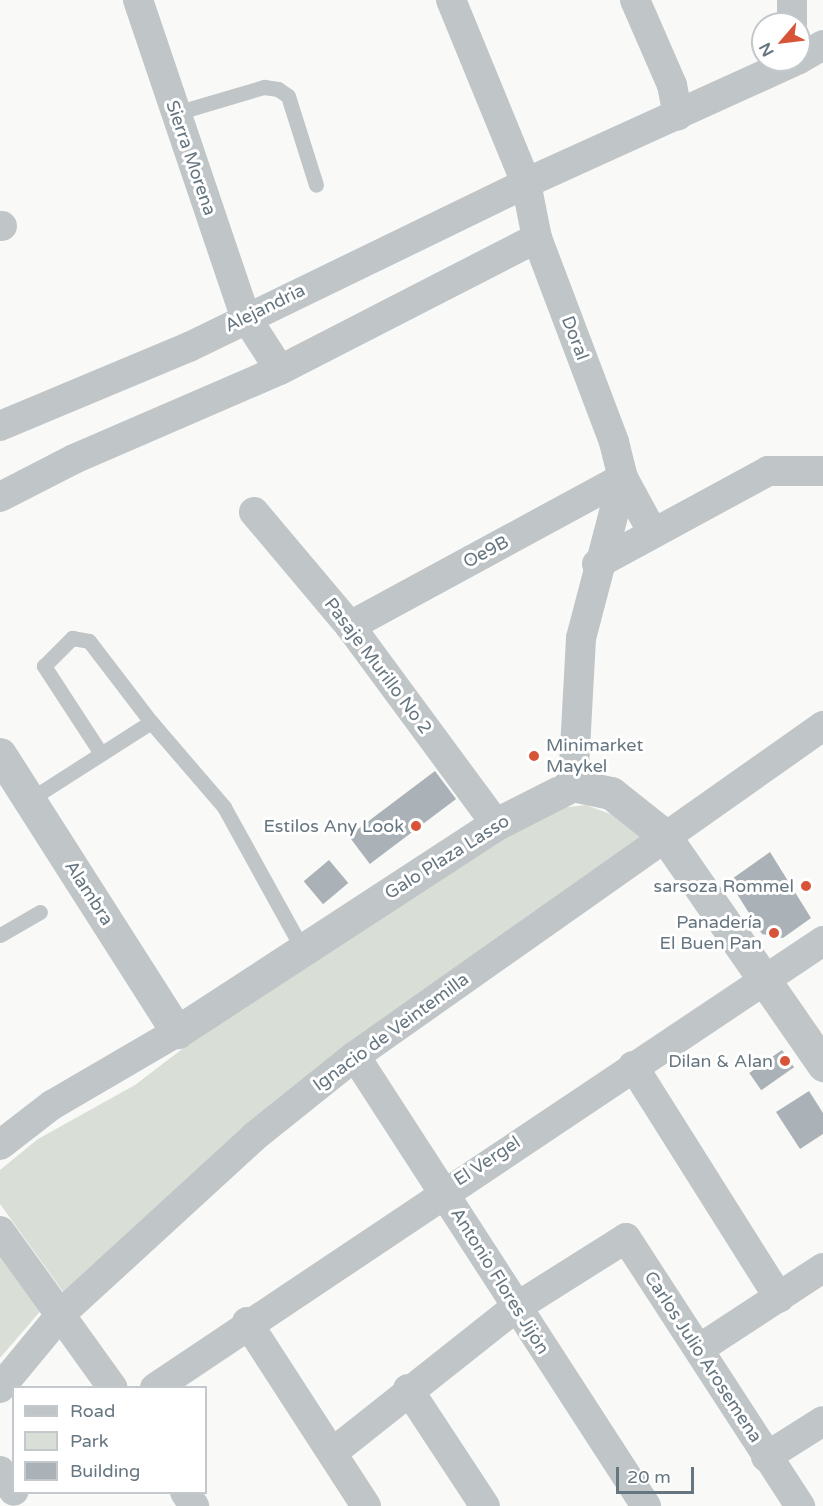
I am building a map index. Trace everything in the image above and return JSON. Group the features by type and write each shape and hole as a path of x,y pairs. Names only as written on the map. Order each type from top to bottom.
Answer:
{"street":[{"name":"Sierra Morena","path":"138,0 245,316 280,370"},
{"name":"Doral","path":"451,0 526,183 537,238 623,478 653,533"},
{"path":"635,0 672,85 678,115"},
{"path":"526,183 769,72"},
{"name":"Alejandria","path":"0,426 189,347 245,316 526,183"},
{"path":"0,497 74,459 280,370 537,238"},
{"path":"597,564 768,471 823,471"},
{"path":"623,478 597,564 574,694 573,785 611,793 664,835 768,980 823,1065"},
{"name":"Oe9B","path":"350,626 623,478"},
{"name":"Pasaje Murillo No 2","path":"254,512 350,626 496,824"},
{"name":"Ignacio de Veintemilla","path":"0,1388 62,1313 255,1136 355,1056 664,835 823,726"},
{"name":"Alambra","path":"0,754 177,1032"},
{"name":"Galo Plaza Lasso","path":"0,1144 52,1106 177,1032 496,824 573,785"},
{"name":"El Vergel","path":"158,1386 247,1322 443,1190 768,980 823,941"},
{"name":"Antonio Flores Jijón","path":"355,1056 443,1190 515,1308 646,1506"},
{"path":"633,1066 779,1298"},
{"path":"0,1231 62,1313 112,1386"},
{"name":"Carlos Julio Arosemena","path":"515,1308 626,1238 766,1457 800,1506"},
{"path":"699,1349 823,1268"},
{"path":"332,1453 408,1389 515,1308"},
{"path":"247,1322 366,1506"},
{"path":"408,1389 483,1505"},
{"path":"766,1457 823,1421"},
{"path":"0,1471 12,1489"}],"lane":[{"path":"176,113 264,87 278,89 288,96 316,185"},
{"path":"100,752 44,666 72,638 89,641 151,722 224,807 303,950"},
{"path":"29,800 100,752 151,722"},
{"path":"0,935 40,912"}],"green space":[{"path":"586,805 624,819 651,840 64,1293 0,1204 0,1170 38,1139 135,1085 215,1024 550,809"},
{"path":"0,1255 43,1308 0,1358"}],"building":[{"path":"435,771 456,799 370,864 349,836"},
{"path":"770,852 811,918 783,938 762,934 729,881"},
{"path":"329,860 348,883 323,904 304,881"},
{"path":"782,1050 794,1067 761,1090 749,1073"},
{"path":"809,1091 823,1113 823,1134 800,1149 776,1112"}],"place":[{"name":"Minimarket Maykel","path":"534,756"},
{"name":"Estilos Any Look","path":"416,826"},
{"name":"sarsoza Rommel","path":"806,886"},
{"name":"Panadería El Buen Pan","path":"774,933"},
{"name":"Dilan & Alan","path":"785,1061"}]}
